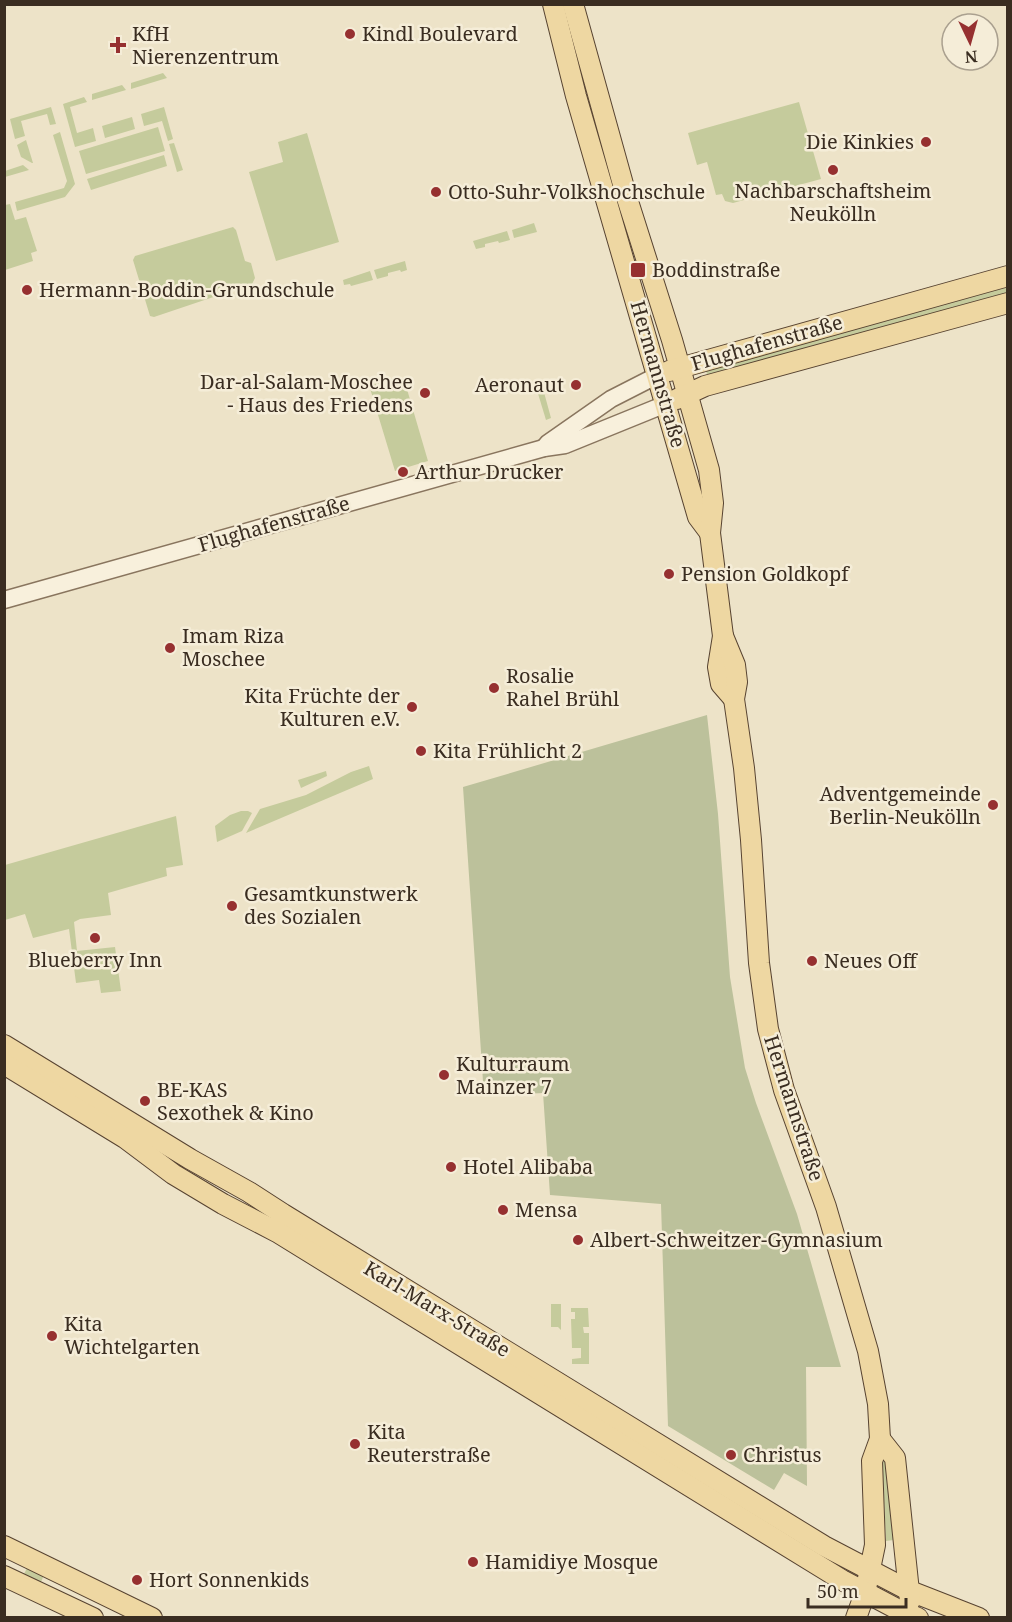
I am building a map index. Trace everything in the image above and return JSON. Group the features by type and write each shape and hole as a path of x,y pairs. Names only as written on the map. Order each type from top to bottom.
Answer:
{"main road":[{"name":"Hermannstraße","path":"553,4 574,88 698,517 710,533"},
{"name":"Hermannstraße","path":"573,4 645,259 680,367 709,470 713,503 710,533 723,636 735,665 737,682 734,699 744,768 759,963 768,1029 784,1090 826,1207 868,1351 878,1404 880,1439 872,1461 875,1534 871,1571 856,1617"},
{"name":"Flughafenstraße","path":"658,375 1008,276"},
{"name":"Flughafenstraße","path":"666,404 710,385 1008,303"},
{"name":"Karl-Marx-Straße","path":"4,1045 190,1159 249,1192 802,1533 910,1591 979,1617"},
{"name":"Karl-Marx-Straße","path":"4,1064 125,1138 173,1173 223,1204 277,1232 797,1553 865,1593 913,1617"},
{"name":"Hermannstraße","path":"880,1439 895,1458 913,1617"},
{"path":"4,1546 152,1617"},
{"path":"42,1595 54,1570"},
{"path":"4,1576 91,1617"}],"street":[{"name":"Flughafenstraße","path":"544,448 600,406 658,375"},
{"name":"Flughafenstraße","path":"4,600 544,448 565,445 666,404"},
{"path":"91,1617 102,1593"}],"green space":[{"path":"163,73 167,78 131,89 131,83"},
{"path":"122,85 126,90 92,100 92,94"},
{"path":"84,97 87,102 70,107 77,133 93,128 96,141 75,147 63,104"},
{"path":"799,102 821,179 733,203 725,201 722,194 716,195 707,162 697,165 688,133"},
{"path":"51,107 56,124 50,125 47,114 21,121 25,136 15,139 10,119"},
{"path":"164,107 173,139 168,141 162,121 144,126 141,114"},
{"path":"132,117 135,129 105,138 102,126"},
{"path":"158,127 165,151 86,174 79,151"},
{"path":"60,132 75,184 65,197 17,211 15,202 64,188 67,181 53,135"},
{"path":"307,133 339,242 276,261 249,172 283,162 278,142"},
{"path":"26,140 33,163 21,157 17,145"},
{"path":"174,143 183,170 177,172 169,144"},
{"path":"164,155 167,166 91,190 87,179"},
{"path":"23,165 29,170 5,177 5,171"},
{"path":"10,204 15,220 26,217 37,251 31,253 33,261 5,270 5,205"},
{"path":"534,223 537,232 514,238 512,230"},
{"path":"233,227 236,230 245,261 251,263 255,278 252,284 154,317 150,316 133,260 135,256"},
{"path":"507,231 510,240 485,244 485,247 476,249 473,241"},
{"path":"405,261 407,270 388,273 388,276 377,279 374,270"},
{"path":"370,271 373,280 351,286 350,284 344,285 343,280"},
{"path":"1007,287 1007,297 708,379 706,370"},
{"path":"400,376 401,380 404,379 428,461 395,471 369,385"},
{"path":"542,385 551,418 546,420 536,387"},
{"path":"707,715 718,814 730,977 745,1068 797,1214 841,1367 806,1367 807,1486 784,1473 774,1490 668,1426 661,1204 550,1195 543,1093 484,1096 463,787"},
{"path":"369,766 373,779 246,833 260,809 306,795 351,772"},
{"path":"326,771 327,776 301,788 298,780"},
{"path":"241,811 252,813 242,831 217,842 215,826 230,815"},
{"path":"176,816 183,865 166,868 167,876 108,893 111,915 80,919 74,922 77,951 115,947 121,991 101,993 99,980 76,983 69,929 33,938 25,914 5,920 5,865"},
{"path":"551,1304 561,1304 561,1330 558,1327 551,1327"},
{"path":"571,1308 588,1308 589,1327 583,1327 584,1333 589,1333 589,1364 572,1364 572,1359 581,1358 581,1348 572,1348 571,1319 575,1319 575,1312 571,1312"},
{"path":"886,1461 894,1540 886,1541 882,1462"},
{"path":"29,1564 44,1575 41,1582 38,1583 23,1576"}],"place":[{"name":"Kindl Boulevard","path":"350,34"},
{"name":"KfH Nierenzentrum","path":"118,45"},
{"name":"Die Kinkies","path":"926,142"},
{"name":"Nachbarschaftsheim Neukölln","path":"833,170"},
{"name":"Otto-Suhr-Volkshochschule","path":"436,192"},
{"name":"Boddinstraße","path":"638,270"},
{"name":"Hermann-Boddin-Grundschule","path":"27,290"},
{"name":"Aeronaut","path":"576,385"},
{"name":"Dar-al-Salam-Moschee - Haus des Friedens","path":"425,393"},
{"name":"Arthur Drucker","path":"403,472"},
{"name":"Pension Goldkopf","path":"669,574"},
{"name":"Imam Riza Moschee","path":"170,648"},
{"name":"Rosalie Rahel Brühl","path":"494,688"},
{"name":"Kita Früchte der Kulturen e.V.","path":"412,707"},
{"name":"Kita Frühlicht 2","path":"421,751"},
{"name":"Adventgemeinde Berlin-Neukölln","path":"993,805"},
{"name":"Gesamtkunstwerk des Sozialen","path":"232,906"},
{"name":"Blueberry Inn","path":"95,938"},
{"name":"Neues Off","path":"812,961"},
{"name":"Kulturraum Mainzer 7","path":"444,1075"},
{"name":"BE-KAS Sexothek & Kino","path":"145,1101"},
{"name":"Hotel Alibaba","path":"451,1167"},
{"name":"Mensa","path":"503,1210"},
{"name":"Albert-Schweitzer-Gymnasium","path":"578,1240"},
{"name":"Kita Wichtelgarten","path":"52,1336"},
{"name":"Kita Reuterstraße","path":"355,1444"},
{"name":"Christus","path":"731,1455"},
{"name":"Hamidiye Mosque","path":"473,1562"},
{"name":"Hort Sonnenkids","path":"137,1580"}]}
